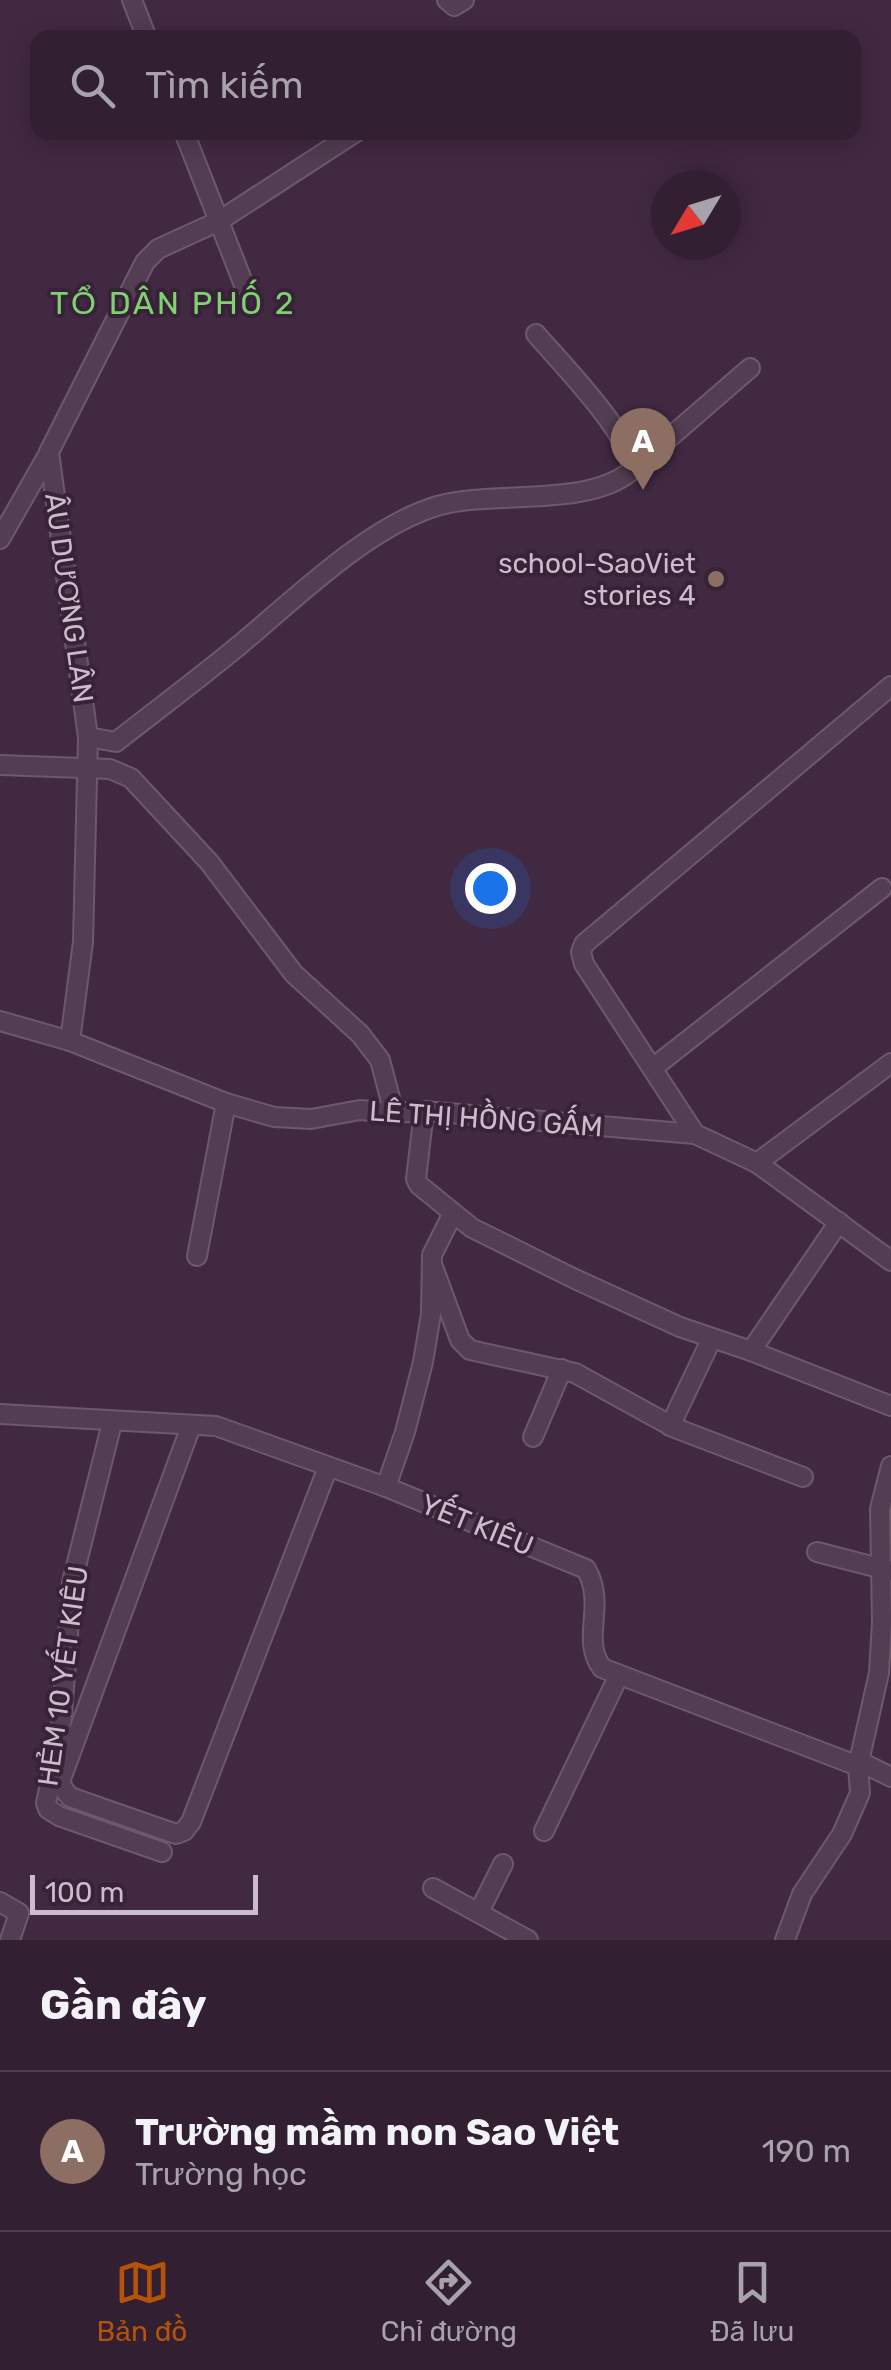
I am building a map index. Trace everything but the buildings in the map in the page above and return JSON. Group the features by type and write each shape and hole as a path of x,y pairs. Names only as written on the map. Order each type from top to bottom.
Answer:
{"street":[{"path":"132,0 143,30"},
{"path":"447,0 454,6 464,0"},
{"path":"187,140 244,285"},
{"path":"0,539 49,452 136,273 158,250 219,222 344,140"},
{"path":"536,334 615,428 630,451 631,471"},
{"path":"88,738 116,742 241,644 312,582 387,530 437,506 588,491 614,482 750,368"},
{"name":"ÂU DƯƠNG LÂN","path":"49,452 88,738 84,942 70,1041"},
{"path":"695,1134 584,964 584,944 891,686"},
{"path":"0,765 110,769 131,778 244,906 294,974 360,1034 380,1060 394,1113"},
{"path":"654,1066 882,888"},
{"name":"LÊ THỊ HỒNG GẤM","path":"0,1021 70,1041 226,1103 274,1117 311,1119 360,1110 424,1111 695,1134 757,1163 891,1262"},
{"path":"757,1163 891,1062"},
{"path":"198,1256 226,1103"},
{"path":"424,1111 416,1179 472,1228 680,1328 751,1351 891,1406"},
{"path":"386,1488 423,1362 431,1314 434,1249 453,1213"},
{"path":"751,1351 839,1222"},
{"path":"433,1267 464,1346 562,1369 596,1382 626,1404 664,1422"},
{"path":"712,1338 670,1426 803,1476"},
{"path":"533,1438 562,1369"},
{"name":"YẾT KIÊU","path":"0,1414 216,1426 386,1488 586,1569 596,1592 592,1653 602,1668 619,1674"},
{"name":"HẺM 10 YẾT KIÊU","path":"112,1423 70,1600 60,1740 46,1803 52,1812 162,1852"},
{"path":"52,1812 60,1779 191,1426"},
{"path":"785,1940 802,1894 853,1813 860,1793 858,1764 886,1624 880,1509 891,1466"},
{"path":"60,1779 70,1797 176,1834 184,1832 328,1467"},
{"path":"817,1552 886,1570"},
{"path":"544,1831 619,1674 891,1777"},
{"path":"478,1912 503,1864"},
{"path":"433,1888 528,1940"},
{"path":"0,1902 19,1913 20,1919 5,1939"}],"place":[{"name":"Trường mầm non Sao Việt","path":"643,490"},
{"name":"school-SaoViet stories 4","path":"716,579"}],"district":[{"name":"TỔ DÂN PHỐ 2","path":"173,303"}]}
